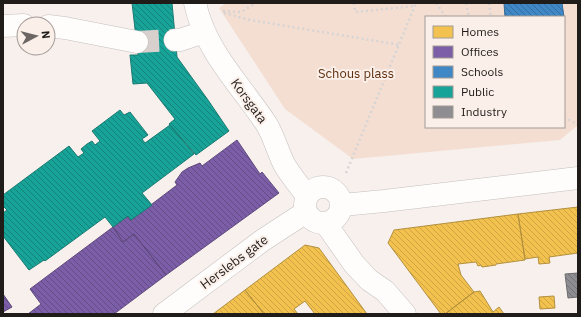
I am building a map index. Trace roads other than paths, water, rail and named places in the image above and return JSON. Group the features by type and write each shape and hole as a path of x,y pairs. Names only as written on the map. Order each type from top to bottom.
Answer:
{"main road":[{"name":"Korsgata","path":"195,3 204,32 227,71 267,126 285,165 307,204"},
{"path":"3,26 16,25"},
{"path":"56,27 137,42"},
{"path":"175,40 180,40 204,32"},
{"path":"342,205 578,178"},
{"path":"319,187 332,189 341,198 342,205 338,217 333,222 320,224 309,218 307,204 313,190 319,187"},
{"name":"Herslebs gate","path":"164,314 263,240 307,204"},
{"path":"326,224 354,264 369,280 385,291 405,314"}],"tunnel":[{"path":"137,42 175,40"}],"park label":[{"name":"Schous plass","path":"356,73"}]}
